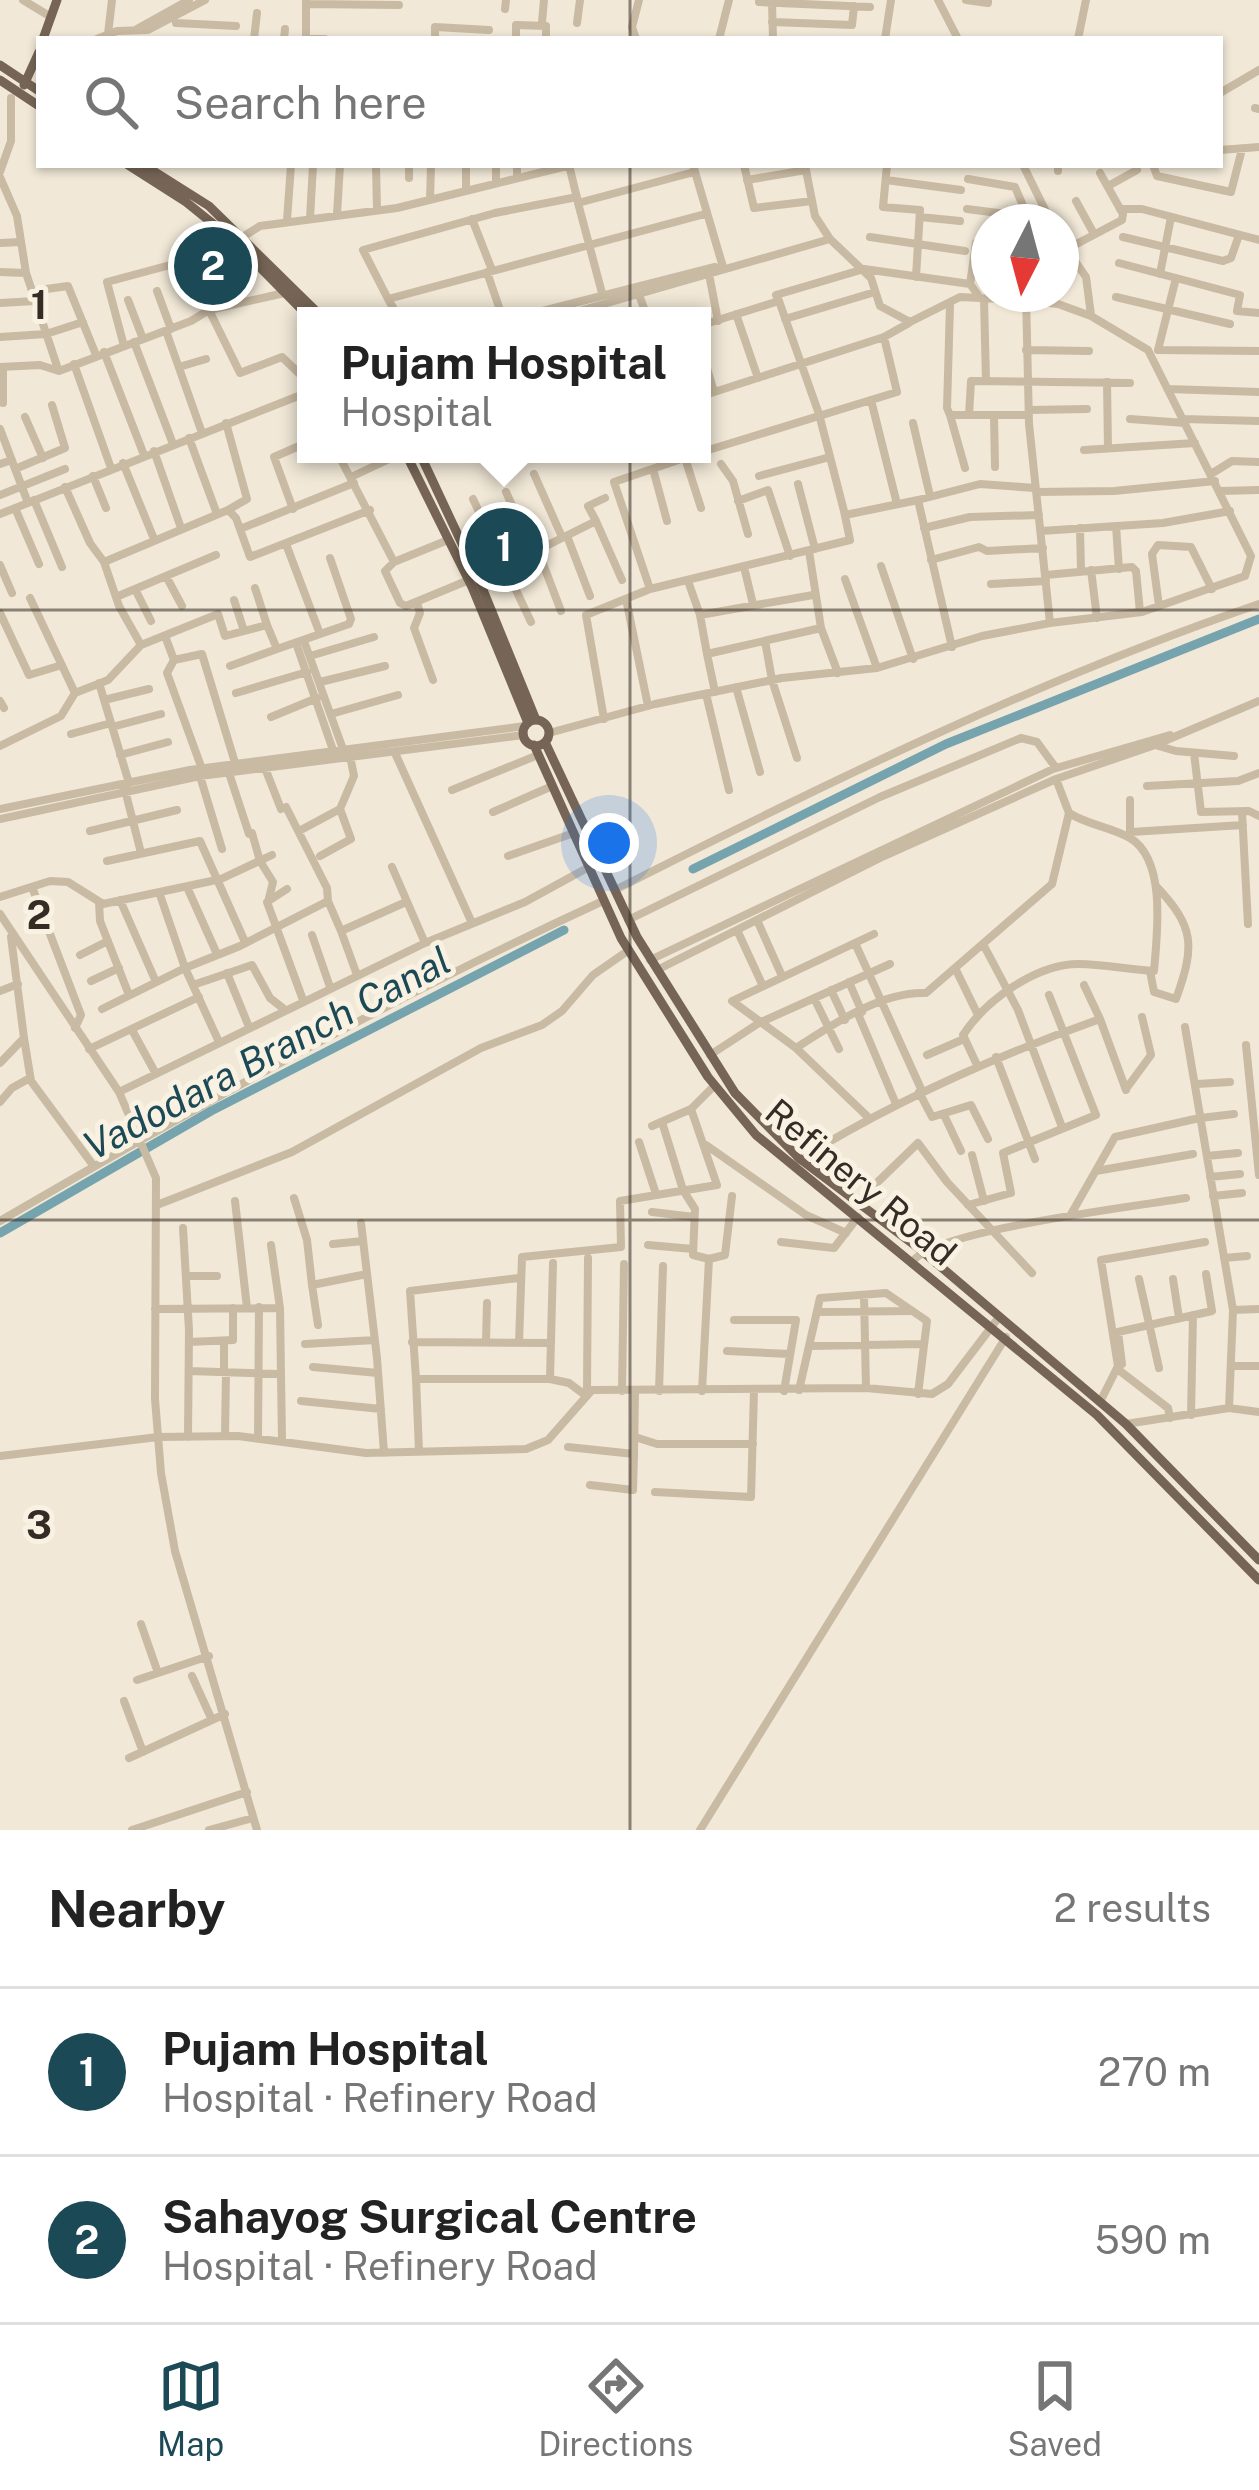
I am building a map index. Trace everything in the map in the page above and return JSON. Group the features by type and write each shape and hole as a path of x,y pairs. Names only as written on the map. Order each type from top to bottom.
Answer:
{"main road":[{"path":"45,36 57,0"},
{"path":"0,64 25,84"},
{"path":"0,80 25,84"},
{"path":"133,168 240,239 299,307"},
{"path":"149,168 200,199 313,307"},
{"path":"408,463 473,581"},
{"path":"424,463 528,726 541,744"},
{"path":"528,726 544,722 541,744"},
{"name":"Refinery Road","path":"541,744 550,787 627,947 709,1065 795,1162 991,1326 1009,1333 1126,1424 1259,1560"},
{"name":"Refinery Road","path":"541,744 628,920 709,1065 714,1085 756,1135 857,1202 999,1317 1009,1333 1259,1580"},
{"path":"627,947 637,937"},
{"path":"1199,1518 1209,1508"}],"street":[{"path":"23,0 51,16"},
{"path":"109,34 112,0"},
{"path":"135,29 189,0"},
{"path":"104,36 148,30 205,0"},
{"path":"542,22 544,0"},
{"path":"577,23 580,0"},
{"path":"635,36 632,27 639,0"},
{"path":"720,36 729,0"},
{"path":"886,36 892,0"},
{"path":"938,0 956,36"},
{"path":"966,0 988,0"},
{"path":"1079,36 1086,0"},
{"path":"306,36 306,2 399,5"},
{"path":"759,2 870,7"},
{"path":"772,3 773,36"},
{"path":"772,22 852,25 854,7"},
{"path":"254,36 257,13"},
{"path":"176,19 236,26"},
{"path":"173,36 176,19"},
{"path":"516,36 516,25 546,26 546,36"},
{"path":"434,36 435,27 489,30"},
{"path":"1223,91 1259,70"},
{"path":"0,104 25,84"},
{"path":"25,84 0,175 16,213 26,272 58,371"},
{"path":"1223,150 1259,147"},
{"path":"1154,168 1155,176 1232,192 1242,149"},
{"path":"287,220 291,168"},
{"path":"310,218 313,168"},
{"path":"337,214 340,168"},
{"path":"376,168 376,210"},
{"path":"409,168 409,178"},
{"path":"430,168 430,200"},
{"path":"466,168 466,190"},
{"path":"496,168 496,183"},
{"path":"517,168 518,178"},
{"path":"173,444 106,282 219,252 254,227 430,200 547,168"},
{"path":"571,168 602,293"},
{"path":"745,168 754,208 812,201"},
{"path":"747,180 806,168 815,216 830,238 864,269 880,307 910,322"},
{"path":"887,168 883,207 920,210 916,277"},
{"path":"1025,168 1042,204"},
{"path":"393,307 363,250 472,219 578,200 694,169 722,267"},
{"path":"1108,186 1137,170"},
{"path":"1079,240 1122,220 1100,173"},
{"path":"968,179 1015,187 1023,204"},
{"path":"886,180 962,190"},
{"path":"1076,201 1094,234"},
{"path":"1120,209 1142,208 1259,240"},
{"path":"967,209 971,210"},
{"path":"388,299 705,214"},
{"path":"1160,274 1171,216"},
{"path":"920,217 960,221"},
{"path":"472,219 499,307"},
{"path":"1123,236 1228,260 1240,234"},
{"path":"870,237 965,251"},
{"path":"552,307 830,238"},
{"path":"0,243 21,242"},
{"path":"1119,262 1240,295 1237,311 1259,314"},
{"path":"597,307 722,267"},
{"path":"1079,267 1086,277 1091,316"},
{"path":"604,718 586,615 650,590 850,540 819,415 776,295 864,269 970,284 971,277"},
{"path":"0,272 26,272"},
{"path":"709,274 718,321"},
{"path":"452,790 541,744 648,706 772,680 877,668 982,636 1050,622 1140,612 1244,576 1251,556 1153,350 1176,278"},
{"path":"0,303 65,285 144,455"},
{"path":"3,403 1,367 40,365 58,371 209,310 285,294 296,287"},
{"path":"157,291 202,433"},
{"path":"785,319 875,292"},
{"path":"639,295 643,307"},
{"path":"1116,296 1230,324"},
{"path":"711,393 884,337 960,297 971,298"},
{"path":"128,300 133,342"},
{"path":"711,323 779,301"},
{"path":"568,302 568,307"},
{"path":"950,304 946,408 964,468"},
{"path":"209,310 240,373 282,357 297,371"},
{"path":"983,312 986,381"},
{"path":"1026,312 1028,412 1050,622"},
{"path":"1079,312 1153,350 1259,351"},
{"path":"736,314 758,377"},
{"path":"0,337 46,334 83,322"},
{"path":"711,449 897,392 884,337"},
{"path":"1027,350 1089,351"},
{"path":"179,367 206,359"},
{"path":"74,364 111,468"},
{"path":"969,415 970,381 1130,383"},
{"path":"711,382 714,392"},
{"path":"1107,382 1108,448"},
{"path":"1168,389 1259,392"},
{"path":"0,514 297,396"},
{"path":"871,400 897,504"},
{"path":"0,464 43,458 66,445 52,405"},
{"path":"950,415 1088,409"},
{"path":"994,415 995,467"},
{"path":"25,417 43,458"},
{"path":"1130,419 1259,421"},
{"path":"104,562 247,499 226,423"},
{"path":"913,423 930,496"},
{"path":"0,430 62,567"},
{"path":"189,438 217,514"},
{"path":"1084,450 1195,443"},
{"path":"293,508 274,457 297,446"},
{"path":"154,451 182,528"},
{"path":"759,476 830,457"},
{"path":"1215,482 1232,461 1259,462"},
{"path":"123,463 154,540"},
{"path":"343,463 394,562"},
{"path":"240,529 386,463"},
{"path":"650,590 614,482 664,463"},
{"path":"695,463 701,508"},
{"path":"722,464 748,534"},
{"path":"653,469 667,521"},
{"path":"0,495 65,470"},
{"path":"534,474 590,596"},
{"path":"93,475 106,508"},
{"path":"844,510 845,515 980,484 1114,490 1215,482 1259,490"},
{"path":"798,484 812,550 813,595 838,673"},
{"path":"65,487 141,645"},
{"path":"739,501 768,490 790,556"},
{"path":"506,492 561,611"},
{"path":"605,498 588,506 622,580"},
{"path":"473,499 531,622"},
{"path":"918,500 952,647"},
{"path":"15,508 39,564"},
{"path":"228,510 250,557 370,510"},
{"path":"1041,531 1163,523 1230,511"},
{"path":"924,529 970,517 1039,515"},
{"path":"448,540 394,562 385,571 400,603 417,603 473,581 596,521"},
{"path":"1116,526 1119,569"},
{"path":"1080,528 1097,618"},
{"path":"286,544 320,634"},
{"path":"1159,606 1152,554 1158,545 1190,547 1212,590"},
{"path":"931,560 979,547 987,551 1043,548"},
{"path":"116,597 217,555"},
{"path":"230,666 349,624 330,557"},
{"path":"0,565 12,592"},
{"path":"881,566 913,658"},
{"path":"744,567 753,604"},
{"path":"991,584 1135,568 1140,612"},
{"path":"166,576 182,606"},
{"path":"845,579 877,668"},
{"path":"688,581 700,615 729,790"},
{"path":"255,588 277,649"},
{"path":"134,589 151,620"},
{"path":"700,615 813,595"},
{"path":"30,598 74,693"},
{"path":"626,599 648,706"},
{"path":"235,600 244,631"},
{"path":"417,603 421,614 414,628 433,680"},
{"path":"614,891 955,727 1259,604"},
{"path":"0,613 29,676 62,665"},
{"path":"0,746 61,716 74,693 108,680 141,645 218,614 225,636 267,625"},
{"path":"707,654 821,628"},
{"path":"165,635 174,660 167,673 222,849"},
{"path":"310,656 374,637"},
{"path":"765,641 797,758"},
{"path":"298,831 340,809 354,776 310,656 300,642"},
{"path":"300,642 317,698 345,754"},
{"path":"174,660 202,654 250,834 273,881 269,898 276,926 303,1000"},
{"path":"320,682 385,666"},
{"path":"236,693 307,672"},
{"path":"99,683 141,853"},
{"path":"736,687 760,772"},
{"path":"104,700 149,688"},
{"path":"331,714 398,695"},
{"path":"271,717 317,698"},
{"path":"653,965 1056,768 1172,735 1259,701"},
{"path":"70,734 161,714"},
{"path":"234,769 345,754 395,753 528,726"},
{"path":"0,809 201,772 528,726"},
{"path":"653,965 1056,779 1172,735"},
{"path":"628,920 880,797 1021,738 1033,739 1056,768"},
{"path":"120,754 168,742"},
{"path":"1155,745 1234,756"},
{"path":"395,753 472,923"},
{"path":"1194,753 1201,812 1259,815"},
{"path":"266,768 327,888 357,975"},
{"path":"1147,786 1244,780 1259,773"},
{"path":"796,1048 903,992 926,993 1052,884 1070,813 1056,779"},
{"path":"0,819 126,786"},
{"path":"493,812 550,787"},
{"path":"976,1064 963,1035 977,1013 1053,967 1080,964 1154,971 1155,885 1150,866 1130,835 1130,800"},
{"path":"320,856 351,839 340,809"},
{"path":"90,831 177,810"},
{"path":"1242,812 1248,924"},
{"path":"1070,813 1130,835 1243,825"},
{"path":"508,856 572,834"},
{"path":"107,861 200,841 245,942"},
{"path":"0,897 50,881 68,882 99,902 120,900 216,880 272,855"},
{"path":"119,1092 330,987 525,902 599,861"},
{"path":"392,867 425,943"},
{"path":"1150,971 1154,992 1176,999 1190,947 1184,919 1155,885"},
{"path":"32,886 81,1015 75,1028"},
{"path":"187,886 217,954"},
{"path":"269,898 287,889"},
{"path":"159,892 185,968 219,1042"},
{"path":"120,900 156,982"},
{"path":"101,1009 328,901"},
{"path":"0,1221 467,963 603,901"},
{"path":"99,902 100,921 129,995"},
{"path":"341,931 406,902"},
{"path":"0,914 119,1092 156,1178 158,1437 175,1551 257,1830"},
{"path":"757,920 782,976"},
{"path":"10,930 30,1078 94,1166"},
{"path":"737,930 762,984"},
{"path":"869,1118 796,1048 733,1001 874,934"},
{"path":"312,935 330,987"},
{"path":"80,955 108,941"},
{"path":"855,943 930,1116 944,1115 964,1104 971,1106 988,1139"},
{"path":"983,944 1010,991 1062,1127"},
{"path":"158,1205 292,1152 481,1048 542,1025 627,947"},
{"path":"709,1065 759,1023 890,964"},
{"path":"194,985 254,966 270,998 284,1009"},
{"path":"91,981 118,968"},
{"path":"955,968 977,1013"},
{"path":"227,973 249,1027"},
{"path":"849,982 896,1104"},
{"path":"0,992 18,984"},
{"path":"1084,985 1126,1090 1151,1055 1142,1017"},
{"path":"831,990 845,1020"},
{"path":"968,1205 1011,1192 1003,1153 1096,1115 1049,994"},
{"path":"89,1049 199,997"},
{"path":"814,998 839,1049"},
{"path":"795,1162 976,1064 1100,1018"},
{"path":"1186,1027 1234,1310 1229,1408"},
{"path":"132,1030 156,1074"},
{"path":"0,1063 24,1038"},
{"path":"927,1055 965,1039"},
{"path":"1246,1045 1255,1076 1259,1175"},
{"path":"996,1057 1036,1159"},
{"path":"0,1102 30,1078"},
{"path":"1197,1084 1230,1082"},
{"path":"714,1085 691,1109 657,1124 695,1209 695,1258 724,1255 732,1196"},
{"path":"519,1343 520,1262 525,1256 622,1246 620,1201 717,1185 691,1109"},
{"path":"1069,1217 1115,1137 1234,1114"},
{"path":"944,1115 967,1153 984,1201"},
{"path":"639,1142 656,1194"},
{"path":"857,1202 918,1143 1032,1273"},
{"path":"704,1144 806,1215 846,1233"},
{"path":"1207,1156 1238,1153"},
{"path":"1096,1171 1193,1154"},
{"path":"1210,1177 1240,1174"},
{"path":"1213,1196 1242,1193"},
{"path":"294,1198 307,1240 318,1325"},
{"path":"913,1261 921,1250 992,1231 1186,1198"},
{"path":"236,1201 247,1308"},
{"path":"652,1212 694,1217"},
{"path":"781,1242 832,1249 858,1217"},
{"path":"361,1223 384,1453"},
{"path":"183,1228 188,1437"},
{"path":"333,1244 363,1241"},
{"path":"1101,1403 1118,1366 1101,1261 1205,1242"},
{"path":"271,1245 280,1309 282,1441"},
{"path":"648,1245 693,1249"},
{"path":"1224,1258 1247,1256"},
{"path":"0,1456 158,1437 258,1438 384,1453 539,1445 586,1394 588,1258"},
{"path":"701,1391 709,1259"},
{"path":"550,1379 553,1263"},
{"path":"622,1390 624,1264"},
{"path":"659,1391 662,1266"},
{"path":"312,1285 367,1274"},
{"path":"1101,1403 1120,1371 1118,1331 1211,1311 1206,1274"},
{"path":"187,1276 217,1276"},
{"path":"419,1451 410,1291 520,1279"},
{"path":"1138,1279 1160,1368"},
{"path":"1173,1279 1179,1318"},
{"path":"799,1390 820,1298 886,1293 927,1322 918,1394"},
{"path":"864,1294 866,1388"},
{"path":"486,1342 487,1303"},
{"path":"258,1438 259,1307"},
{"path":"189,1342 234,1337 233,1308"},
{"path":"155,1309 280,1309"},
{"path":"1234,1310 1259,1309"},
{"path":"817,1312 912,1311"},
{"path":"1191,1414 1193,1315"},
{"path":"416,1379 550,1379 586,1394 866,1388 918,1394 943,1390 999,1317"},
{"path":"734,1320 796,1320 784,1391"},
{"path":"700,1830 1009,1333"},
{"path":"305,1344 375,1340"},
{"path":"224,1341 225,1436"},
{"path":"412,1342 551,1343"},
{"path":"809,1346 924,1344"},
{"path":"727,1351 790,1354"},
{"path":"1232,1366 1259,1366"},
{"path":"313,1367 379,1373"},
{"path":"189,1371 280,1374"},
{"path":"1120,1371 1168,1408 1170,1418"},
{"path":"590,1485 633,1490 634,1391"},
{"path":"655,1492 752,1497 754,1391"},
{"path":"301,1401 381,1409"},
{"path":"1126,1424 1229,1408 1259,1412"},
{"path":"634,1437 657,1444 752,1444"},
{"path":"568,1447 634,1454"},
{"path":"141,1624 158,1673"},
{"path":"137,1680 209,1656"},
{"path":"192,1676 212,1720"},
{"path":"124,1701 142,1752"},
{"path":"129,1758 225,1714"},
{"path":"132,1830 247,1792"},
{"path":"208,1830 254,1818"}],"waterway":[{"name":"Vadodara Branch Canal","path":"693,869 946,744 1259,619"},
{"name":"Vadodara Branch Canal","path":"0,1233 211,1111 564,930"}],"place":[{"name":"Sahayog Surgical Centre","path":"213,266"},
{"name":"Pujam Hospital","path":"504,547"}]}
